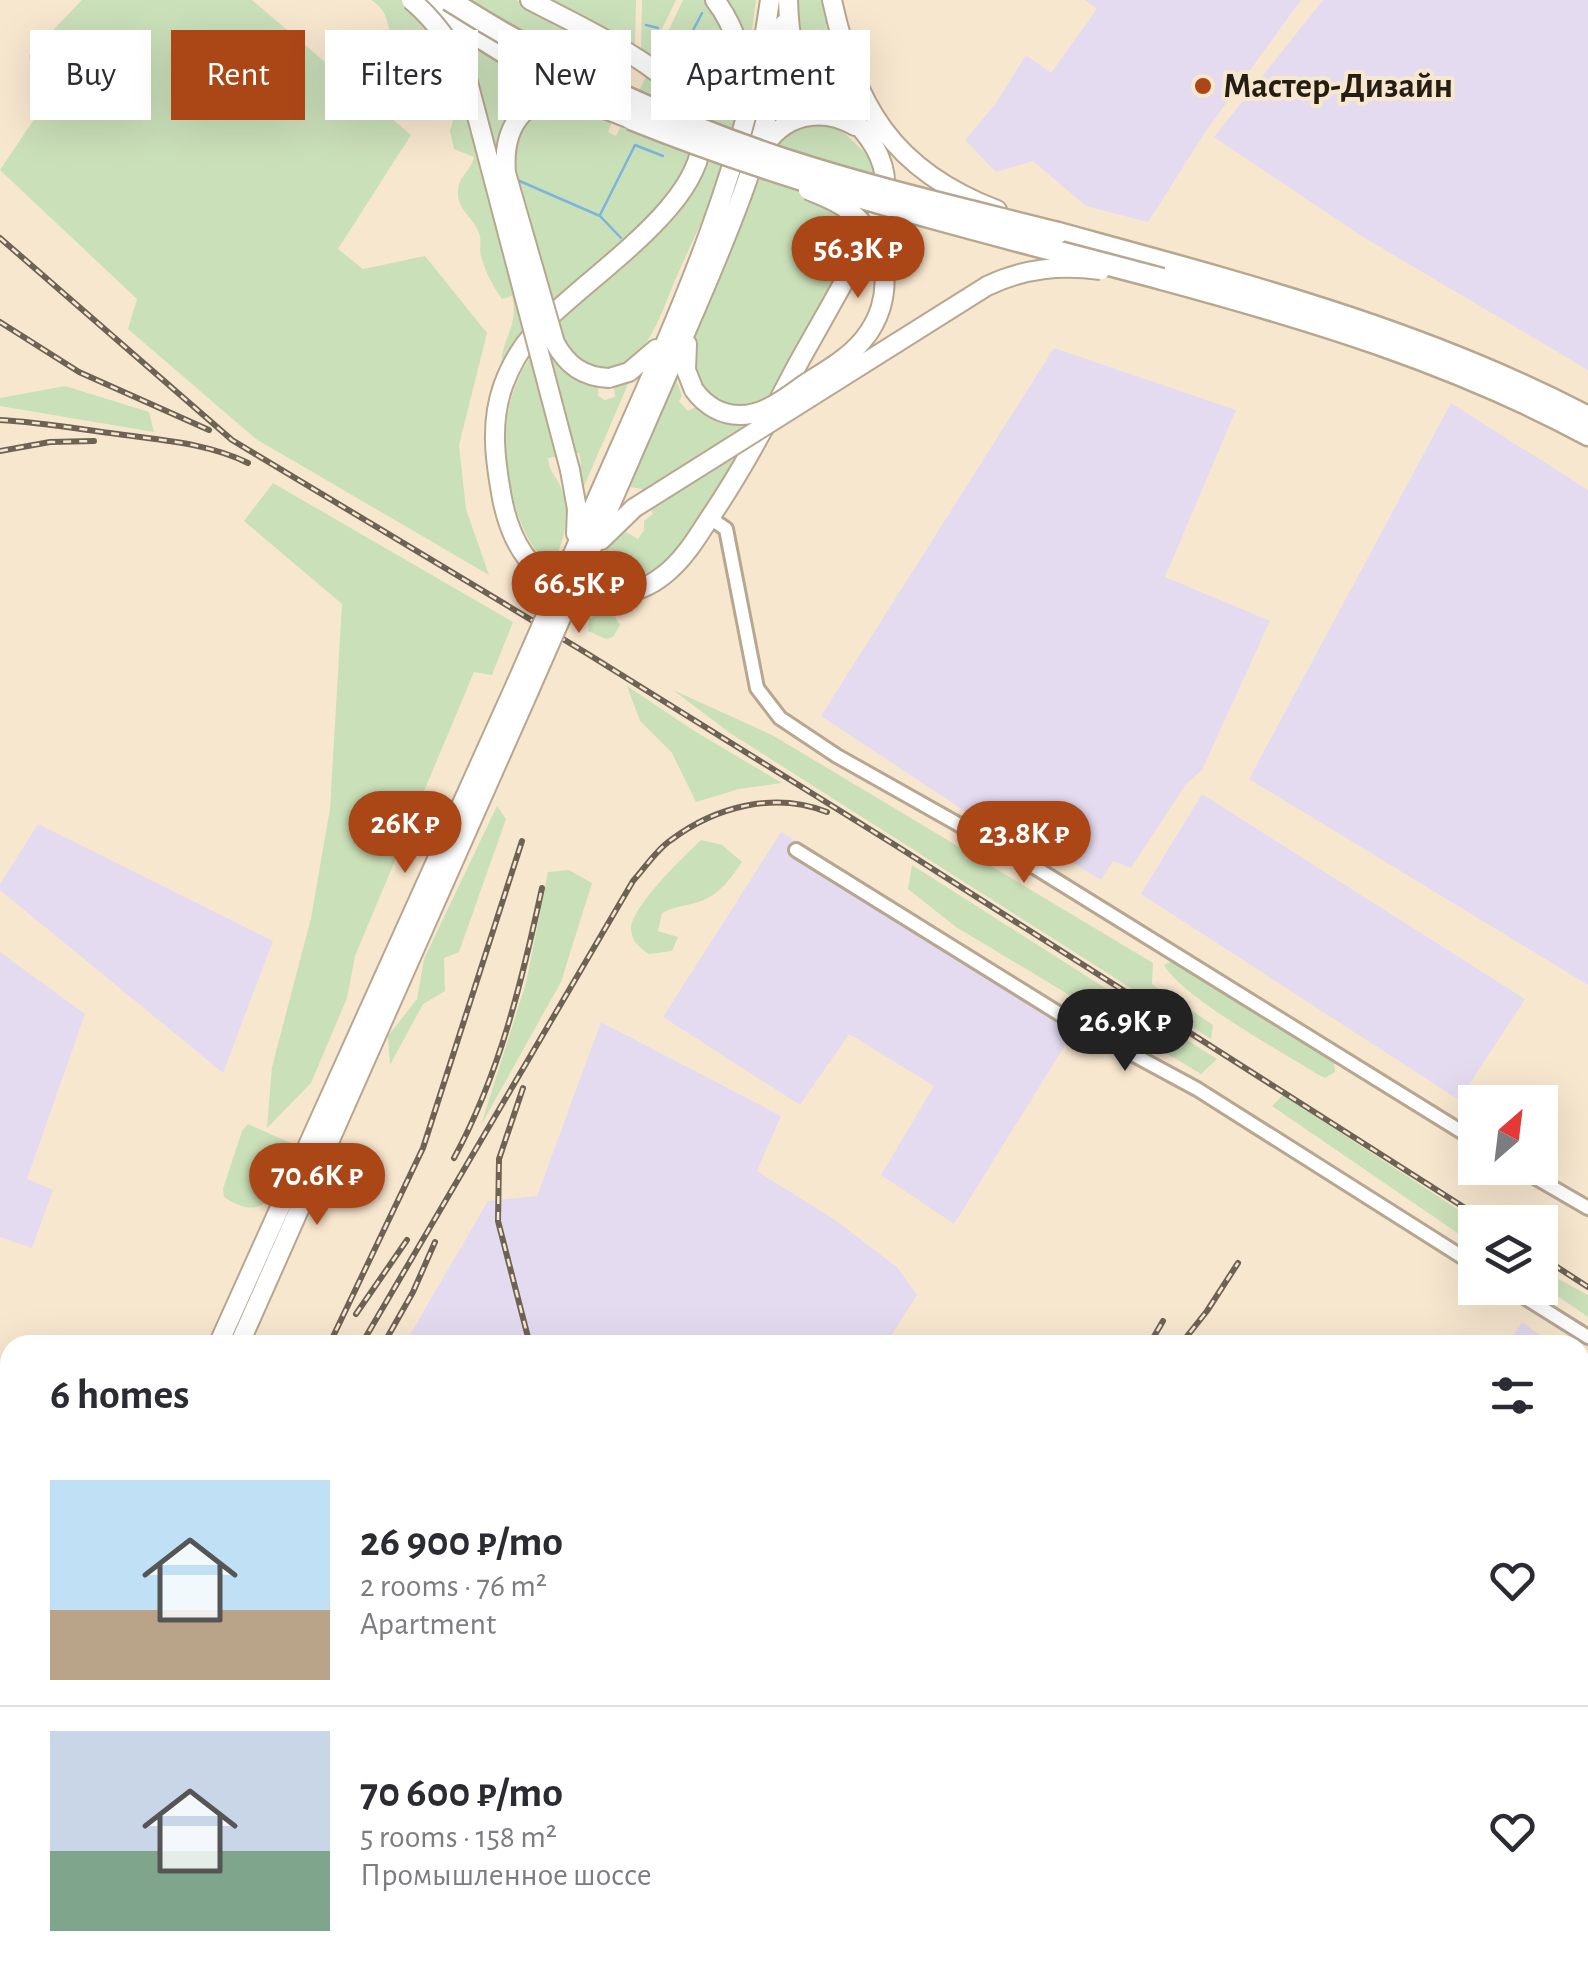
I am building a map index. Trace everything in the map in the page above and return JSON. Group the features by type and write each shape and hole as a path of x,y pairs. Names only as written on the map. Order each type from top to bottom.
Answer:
{"highway":[{"path":"420,0 498,49"},
{"path":"449,0 521,44 607,88 719,136 820,170 1364,320 1484,366 1584,430"},
{"path":"631,119 749,168 1313,321 1477,380 1584,430"}],"main road":[{"path":"411,0 441,30 462,63 468,82 570,470 580,558"},
{"path":"530,0 666,77 694,108 701,141 690,178 665,213 534,332 509,372 498,401 494,440 510,530 524,557 544,576 570,589 602,596 632,592 661,578 683,557 747,458 883,204 884,168 867,137 802,61 789,32 787,0"},
{"path":"715,0 741,55 745,94 742,138"},
{"path":"580,558 702,251 742,138 761,64 770,0"},
{"path":"223,1335 280,1230 580,558 696,310 749,168 775,78 787,0"},
{"path":"832,0 847,62 865,104 904,156 949,190 1058,234"},
{"path":"749,168 774,133 806,116 830,115 867,137"},
{"path":"517,120 506,145 506,173 555,343 568,362 578,370 609,378 637,366 668,332"},
{"path":"696,310 684,358 694,390 708,404 727,414 748,414 772,406 853,351 872,326 883,299 885,277 878,246 859,219 838,203 749,168"},
{"path":"580,558 634,508 1002,279 1031,270 1067,266 1162,279"},
{"path":"243,1335 280,1230"}],"street":[{"path":"710,518 726,530 756,688 780,718 837,756 1036,868 1458,1129"},
{"path":"796,850 1071,1021 1197,1089 1458,1254"},
{"path":"1549,1185 1588,1208"},
{"path":"1538,1305 1586,1335"}],"shaded area":[{"path":"1085,0 1301,0 1206,131 1148,222 1086,206 1033,161 996,172 965,140 996,103 1026,55 1051,73 1097,9"},
{"path":"1323,0 1588,0 1588,370 1363,237 1214,137"},
{"path":"1054,348 1236,410 1165,577 1270,621 1202,770 1186,784 1131,868 1113,861 1101,880 1054,851 1061,840 1018,815 1004,837 821,716"},
{"path":"1451,403 1588,490 1588,985 1249,779"},
{"path":"1202,794 1525,999 1469,1085 1458,1085 1458,1099 1141,894"},
{"path":"38,824 273,941 223,1073 0,890"},
{"path":"781,832 1082,1018 954,1224 881,1175 934,1086 849,1034 800,1105 663,1017"},
{"path":"0,952 85,1014 27,1179 53,1190 32,1248 0,1237"},
{"path":"601,1022 781,1116 757,1171 835,1220 897,1267 917,1295 891,1335 410,1335 488,1201 537,1196"},
{"path":"1522,1322 1541,1335 1514,1335"}],"green space":[{"path":"82,0 252,0 287,30 171,30 171,120 305,120 305,45 325,62 325,120 393,120 411,135 338,249 363,269 425,256 487,333 459,445 466,509 489,575 256,439 128,329 137,299 0,170 34,120 151,120 151,30 53,30"},
{"path":"371,0 516,0 571,30 498,30 498,120 613,120 608,132 616,136 624,120 631,120 631,106 648,73 651,120 688,120 688,156 669,198 502,370 513,318 512,296 502,299 492,284 481,256 479,233 458,198 460,182 474,157 454,149 450,131 453,120 478,120 478,30 389,30"},
{"path":"546,0 636,0 635,50 631,48 631,30 599,30"},
{"path":"642,0 676,0 662,30 651,30 648,58 641,54"},
{"path":"683,0 704,0 722,30 669,30"},
{"path":"724,0 756,0 752,30 736,30"},
{"path":"798,0 825,0 830,22 826,24 828,30 801,30"},
{"path":"698,120 735,120 727,159 651,335 630,360 615,367 598,368 598,396 605,400 615,397 614,388 629,382 581,493 579,453 548,458 566,509 562,540 550,569 528,539 506,465 507,416 516,385 547,336 651,240 692,193 701,164"},
{"path":"776,120 810,120 775,124"},
{"path":"801,126 828,126 842,131 874,161 878,172 869,216 748,447 667,568 625,588 587,586 606,547 621,529 638,539 644,521 653,514 642,489 626,486 675,376 682,396 679,401 688,411 697,406 699,383 688,350 733,247 763,162 776,142"},
{"path":"65,386 149,412 154,432 0,406 0,398"},
{"path":"273,483 513,622 492,675 474,672 355,956 347,998 311,1083 267,1128 272,1067 311,918 330,809 342,604 244,521"},
{"path":"599,613 615,617 620,625 613,637 606,639 588,631 589,619"},
{"path":"627,686 782,783 739,789 696,802 672,753 640,721"},
{"path":"673,690 772,735 1153,963 1152,984 1213,1025 1211,1039 730,733"},
{"path":"497,806 506,819 459,952 444,958 445,991 423,1004 390,1065 388,1036 417,999 424,959"},
{"path":"701,840 722,845 742,862 714,894 662,913 658,931 678,937 672,951 649,954 633,937 633,919 660,882"},
{"path":"912,865 1217,1059 1201,1074 956,927 908,889"},
{"path":"569,870 592,883 561,982 481,1125 526,983 548,872"},
{"path":"1173,961 1334,1063 1335,1072 1325,1078 1317,1074 1211,1008 1164,965"},
{"path":"1283,1095 1458,1210 1458,1233 1272,1106"},
{"path":"248,1124 293,1147 271,1197 253,1207 224,1197 223,1189 242,1131"},
{"path":"1558,1279 1588,1295 1588,1317 1558,1296"}],"waterway":[{"path":"693,30 702,13"},
{"path":"646,25 658,28"},
{"path":"600,215 635,145 663,156"},
{"path":"515,179 600,216 621,238"}],"railway":[{"path":"0,238 232,440 895,845 1460,1205"},
{"path":"0,322 79,372 209,430"},
{"path":"0,420 180,443 215,450 248,463"},
{"path":"0,451 50,442 94,441"},
{"path":"367,1335 633,881 656,854 688,828 746,806 786,803 827,812"},
{"path":"334,1335 423,1148 522,841"},
{"path":"454,1158 497,1060 542,888"},
{"path":"523,1088 499,1159 498,1221 527,1335"},
{"path":"356,1314 407,1240"},
{"path":"389,1335 435,1242"},
{"path":"1188,1335 1238,1263"},
{"path":"1558,1268 1588,1287"},
{"path":"1155,1335 1163,1321"}],"place":[{"name":"Мастер-Дизайн","path":"1203,86"}]}
